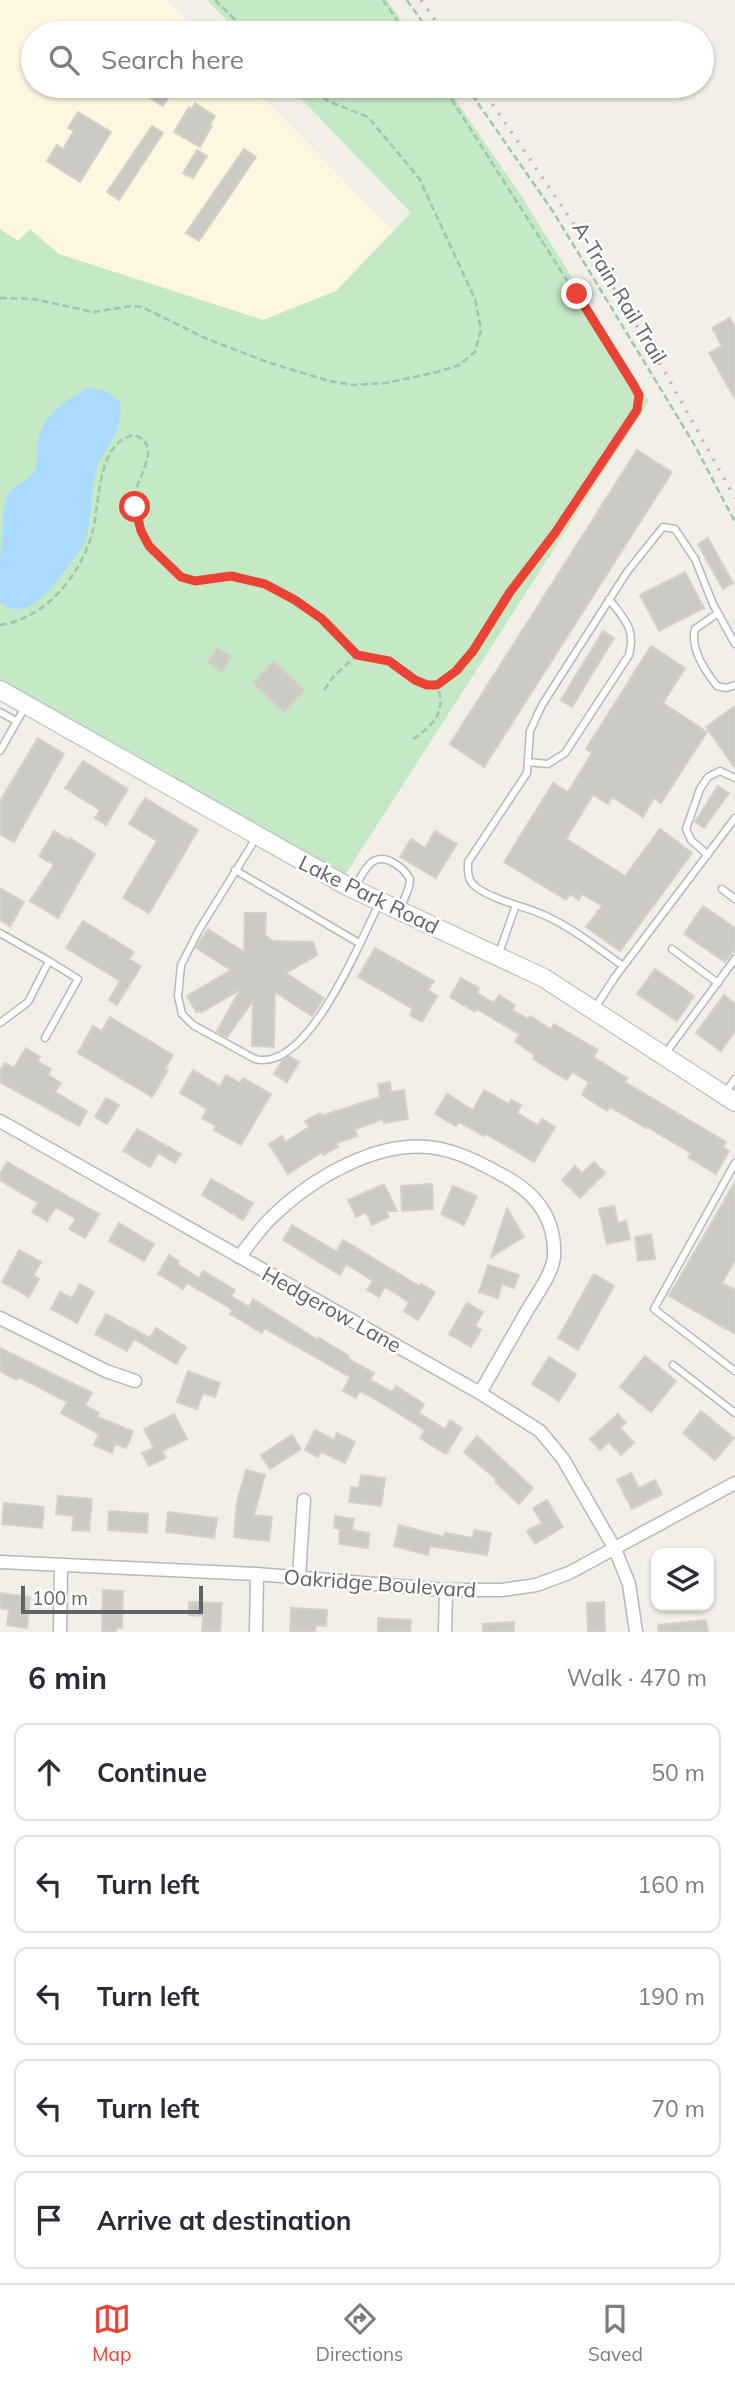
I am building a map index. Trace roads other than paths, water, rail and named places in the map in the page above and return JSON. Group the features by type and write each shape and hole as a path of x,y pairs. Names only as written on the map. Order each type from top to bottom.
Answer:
{"main road":[{"name":"Lake Park Road","path":"0,690 379,903 544,978 729,1098"}],"street":[{"name":"Hedgerow Lane","path":"0,1121 527,1421 555,1447 615,1549 629,1584 636,1632"},
{"path":"239,1257 290,1201 331,1173 368,1155 402,1147 439,1149 473,1159 513,1181 541,1205 553,1228 554,1260 542,1286 480,1392"},
{"path":"0,1318 107,1371 135,1381"},
{"name":"Oakridge Boulevard","path":"0,1562 257,1574 446,1590 502,1590 536,1585 569,1573 735,1483"},
{"path":"299,1577 304,1500"},
{"path":"60,1632 61,1564"},
{"path":"256,1632 257,1574"},
{"path":"445,1632 446,1590"}],"lane":[{"path":"623,966 576,932 544,915 476,887 468,878 468,862 527,773 530,730 542,705 626,572 663,527 675,529 695,559 735,644"},
{"path":"528,762 548,765 565,753 629,654 633,640 630,627 609,599"},
{"path":"718,612 695,629 693,638 698,654 717,686 726,688 735,685"},
{"path":"0,751 26,705"},
{"path":"0,712 16,721"},
{"path":"708,855 691,840 686,829 689,815 699,789 708,777 720,771 735,778"},
{"path":"594,1009 623,966 735,818"},
{"path":"258,836 199,930 181,965 178,996 182,1014 193,1025 255,1059 265,1062 282,1055 306,1036 319,1019 379,903"},
{"path":"354,889 369,864 385,858 399,866 410,879 399,911"},
{"path":"235,870 359,943"},
{"path":"722,889 735,899"},
{"path":"498,955 516,905"},
{"path":"0,933 78,979 45,1038"},
{"path":"671,949 718,983"},
{"path":"663,1056 735,959"},
{"path":"0,1023 28,1002 48,961"},
{"path":"729,1098 735,1079"},
{"path":"735,1163 654,1309 735,1371"},
{"path":"673,1365 735,1413"}],"water":[{"path":"88,388 106,391 120,402 120,414 116,432 96,471 90,518 83,545 40,599 21,609 10,608 0,603 0,563 7,496 34,472 39,435 55,410"}],"railway":[{"path":"421,0 436,21"},
{"path":"488,98 582,236 666,374 735,498"}]}
